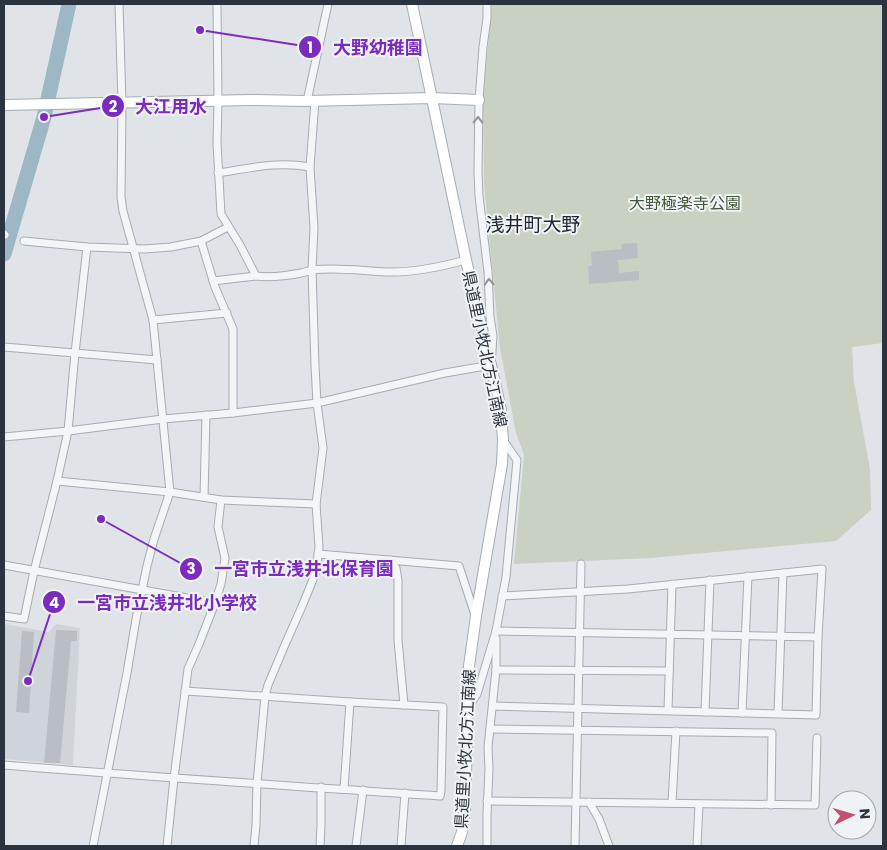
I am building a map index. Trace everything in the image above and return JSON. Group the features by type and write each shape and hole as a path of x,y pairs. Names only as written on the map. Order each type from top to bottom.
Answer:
{"main road":[{"name":"県道里小牧北方江南線","path":"412,4 466,260 501,410 503,440 502,464 469,666 465,810 462,832 457,846"},
{"path":"4,105 432,98 479,100"}],"street":[{"path":"93,846 142,591 154,539 170,492 153,320 132,249 121,197 122,103 119,4"},
{"path":"217,4 217,143 222,214 256,276"},
{"path":"254,846 257,783 265,696 280,654 316,572 319,547 316,504 324,448 317,403 312,270 314,228 310,167 311,101 328,4"},
{"path":"4,437 317,403 444,373 491,365 494,336 490,317 488,272 479,196 478,153 479,100 487,4"},
{"path":"218,173 280,164 310,167"},
{"path":"24,241 87,247 144,249 171,247 201,241 228,227"},
{"path":"201,241 213,282 233,329 233,413"},
{"path":"4,616 24,619 57,481 68,431 87,247"},
{"path":"213,282 256,276 284,276 312,270 388,272 411,270 445,266 466,260"},
{"path":"153,320 227,314"},
{"path":"4,347 157,360"},
{"path":"204,497 206,415"},
{"path":"467,704 477,694 496,631 506,577 517,460 503,440"},
{"path":"57,481 170,492 221,500 316,504"},
{"path":"167,846 188,669 221,584 225,558 218,527 221,500"},
{"path":"318,554 459,566 476,616"},
{"path":"390,560 396,568 398,580 398,640 404,705"},
{"path":"575,846 581,564"},
{"path":"4,566 215,603"},
{"path":"493,706 816,714 822,569 628,589 502,596"},
{"path":"778,713 783,573"},
{"path":"742,712 748,576"},
{"path":"705,712 710,580"},
{"path":"668,710 672,584"},
{"path":"496,631 818,636"},
{"path":"487,846 490,769 488,747 496,670 496,631"},
{"path":"496,670 669,672"},
{"path":"4,765 107,774 440,796 442,791 443,707 185,691"},
{"path":"344,789 350,702"},
{"path":"490,729 772,733 771,805"},
{"path":"672,803 676,732"},
{"path":"488,801 815,805 817,738"},
{"path":"320,846 321,787"},
{"path":"356,846 363,790"},
{"path":"401,846 405,793"},
{"path":"589,802 599,819 609,846"},
{"path":"697,846 699,804"}],"shaded area":[{"path":"4,624 49,632 56,624 80,628 73,765 4,759"}],"green space":[{"name":"大野極楽寺公園","path":"492,4 883,4 883,343 852,347 854,382 870,469 871,510 836,541 651,558 514,564 524,455 516,433 500,348 484,183 483,101"}],"building":[{"path":"637,243 638,258 618,260 619,273 639,271 639,280 589,284 588,266 592,266 591,252 622,249 621,244"},
{"path":"56,630 77,631 77,641 71,641 60,763 44,763"},
{"path":"22,631 34,632 29,713 16,712"}],"waterway":[{"path":"4,254 44,117 69,4"}],"place":[{"name":"大野幼稚園","path":"200,30"},
{"name":"大江用水","path":"44,117"},
{"name":"一宮市立浅井北保育園","path":"101,519"},
{"name":"一宮市立浅井北小学校","path":"28,681"}],"district":[{"name":"浅井町大野","path":"533,224"}]}
